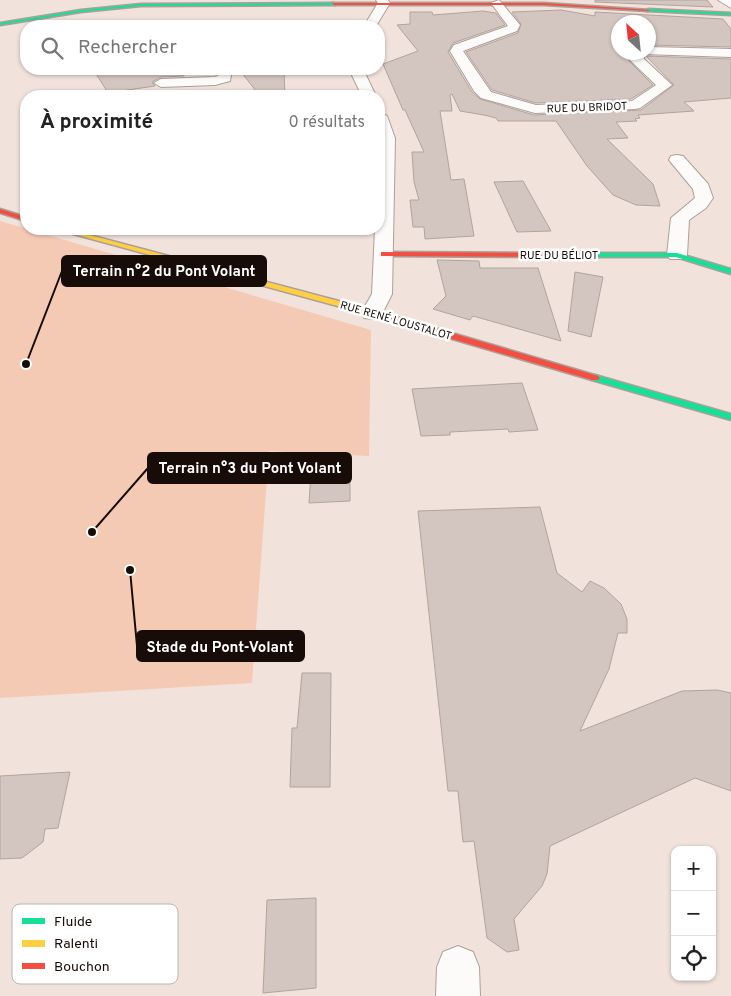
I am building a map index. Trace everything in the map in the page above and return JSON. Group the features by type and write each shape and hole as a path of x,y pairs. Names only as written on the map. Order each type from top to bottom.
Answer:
{"street":[{"path":"724,0 731,5"},
{"path":"373,20 383,2"},
{"path":"0,24 64,11 113,6 383,2 542,2 731,14"},
{"name":"RUE DU BRIDOT","path":"497,3 514,25 513,28 459,48 456,51 481,92 486,95 536,109 635,105 665,85 638,60"},
{"path":"656,51 731,53"},
{"path":"161,83 214,81 225,78 225,75"},
{"path":"359,75 366,90"},
{"path":"385,132 387,138 385,215"},
{"path":"677,160 702,188 704,198 700,204 680,218 677,255"},
{"path":"0,211 20,217"},
{"name":"RUE RENÉ LOUSTALOT","path":"80,235 372,312 731,417"},
{"path":"372,312 382,294 384,235"},
{"name":"RUE DU BÉLIOT","path":"384,254 677,255 731,272"}],"shaded area":[{"path":"0,221 20,227 20,235 48,235 371,330 369,456 269,451 252,683 0,698"}],"building":[{"path":"595,0 707,0 713,7 595,2"},
{"path":"561,10 595,16 595,12 650,15 611,15 611,60 629,60 653,85 631,99 536,103 492,90 466,52 518,33 521,24 512,12"},
{"path":"483,11 496,13 505,25 453,43 448,52 472,92 480,99 534,115 641,110 674,85 650,60 656,60 656,56 731,59 731,98 684,102 694,111 638,115 640,118 635,119 637,121 616,122 628,138 607,139 653,184 660,206 636,205 613,195 587,166 556,121 498,121 496,118 460,111 452,94 450,95 452,111 440,111 451,180 464,179 474,236 425,239 424,227 413,227 410,200 419,200 414,182 412,152 424,152 405,110 403,110 385,69 385,63 418,51 397,25 410,24 410,12 432,12 433,15"},
{"path":"656,15 723,19 731,29 731,47 656,45"},
{"path":"97,75 184,75 161,77 152,82 155,86 128,90 106,90"},
{"path":"243,75 284,75 285,90 255,90"},
{"path":"523,181 551,231 517,232 494,182"},
{"path":"437,260 479,261 480,268 538,268 561,341 473,316 470,320 433,309 446,296"},
{"path":"575,272 603,277 591,337 568,331"},
{"path":"522,383 538,430 509,432 508,429 450,432 450,435 421,436 412,389"},
{"path":"312,458 348,462 344,477 350,478 350,501 309,503"},
{"path":"540,507 557,573 582,592 590,581 604,588 621,604 627,619 627,633 618,633 609,669 580,731 682,691 717,690 731,693 731,791 695,778 550,846 547,874 542,886 514,919 519,950 507,952 487,938 474,841 463,842 458,791 448,791 418,511"},
{"path":"302,673 331,673 330,787 290,787 292,728 297,728"},
{"path":"70,772 58,828 45,829 43,842 22,858 0,859 0,776"},
{"path":"316,898 316,988 263,993 267,900"}],"traffic: fast":[{"path":"25,20 81,11 141,5 334,4"},
{"path":"648,10 731,14"},
{"path":"0,24 20,21"},
{"path":"580,255 677,255 731,272"},
{"path":"595,378 731,417"}],"traffic: slow":[{"path":"81,235 377,314"}],"traffic: jam":[{"path":"334,4 544,4 648,10"},
{"path":"0,211 20,217"},
{"path":"384,254 580,255"},
{"path":"377,314 595,378"}],"place":[{"name":"Terrain n°2 du Pont Volant","path":"26,364"},
{"name":"Terrain n°3 du Pont Volant","path":"92,532"},
{"name":"Stade du Pont-Volant","path":"130,570"}]}
